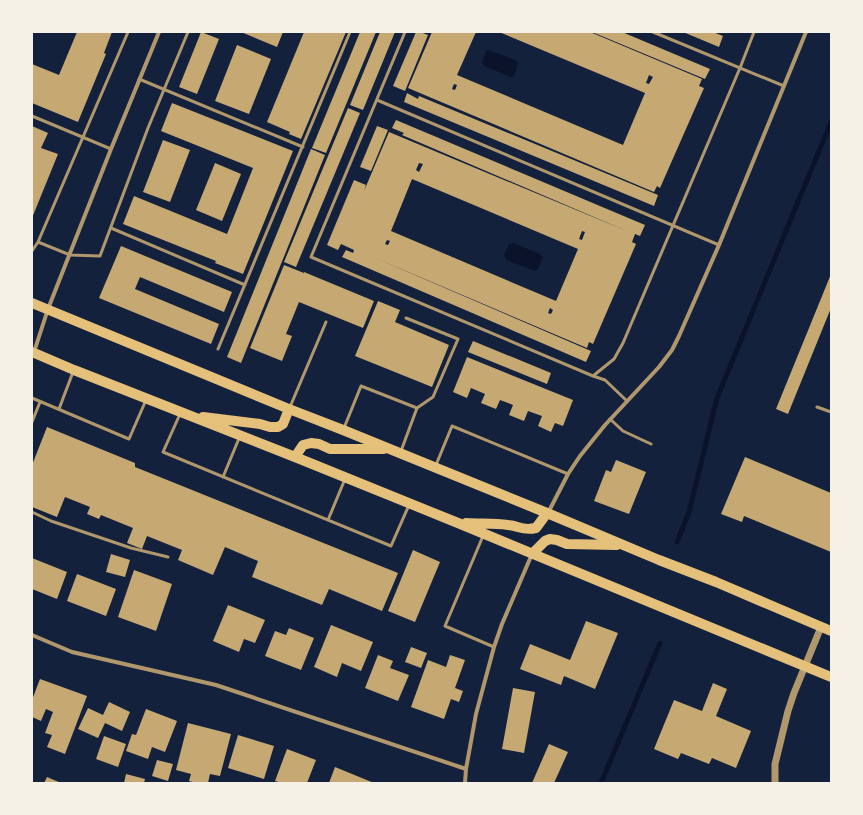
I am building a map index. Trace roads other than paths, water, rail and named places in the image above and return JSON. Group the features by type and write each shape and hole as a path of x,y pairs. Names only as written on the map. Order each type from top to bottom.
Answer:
{"main road":[{"path":"32,303 289,409 436,467 658,560 716,582 831,630"},
{"path":"32,354 410,503 831,677"},
{"path":"185,414 278,427 283,424 289,409"},
{"path":"295,457 303,445 311,443 319,444 330,449 390,449"},
{"path":"458,523 509,525 530,530 536,528 548,513"},
{"path":"532,554 545,541 550,539 567,544 623,545"}],"street":[{"path":"32,354 48,309 111,149 159,32"},
{"path":"548,513 568,474 585,450 610,419 659,367 672,350 719,245 806,32"},
{"path":"465,783 466,769 476,714 494,647 502,624 532,554"},
{"path":"775,783 776,764 784,726 794,693 821,626"},
{"path":"32,635 72,652 216,685 466,769"}],"lane":[{"path":"32,251 38,242 128,32"},
{"path":"38,242 70,256 100,256 148,128 188,32"},
{"path":"218,349 350,32"},
{"path":"405,32 311,257 592,376 605,380 627,401"},
{"path":"653,32 784,86"},
{"path":"592,376 614,359 623,343 754,32"},
{"path":"139,79 303,147"},
{"path":"377,100 719,245"},
{"path":"32,116 111,149"},
{"path":"111,228 245,285"},
{"path":"400,453 417,408 433,397 458,338 406,318"},
{"path":"289,409 326,322"},
{"path":"58,409 74,370"},
{"path":"343,430 361,386 417,408"},
{"path":"32,398 129,439 146,398"},
{"path":"32,422 40,402"},
{"path":"817,407 831,412"},
{"path":"185,414 163,452 391,546 410,503"},
{"path":"610,419 623,432 651,444"},
{"path":"436,467 452,426 568,474"},
{"path":"223,477 240,436"},
{"path":"328,520 346,478"},
{"path":"32,512 131,548 168,557"},
{"path":"484,534 445,626 494,647"}],"water":[{"path":"489,50 517,61 518,64 514,76 511,77 484,66 482,63 486,51"},
{"path":"513,243 540,254 543,257 538,269 535,271 507,260 504,255 509,244"}],"waterway":[{"path":"677,542 689,512 717,398 831,122"},
{"path":"601,783 660,643"}]}
